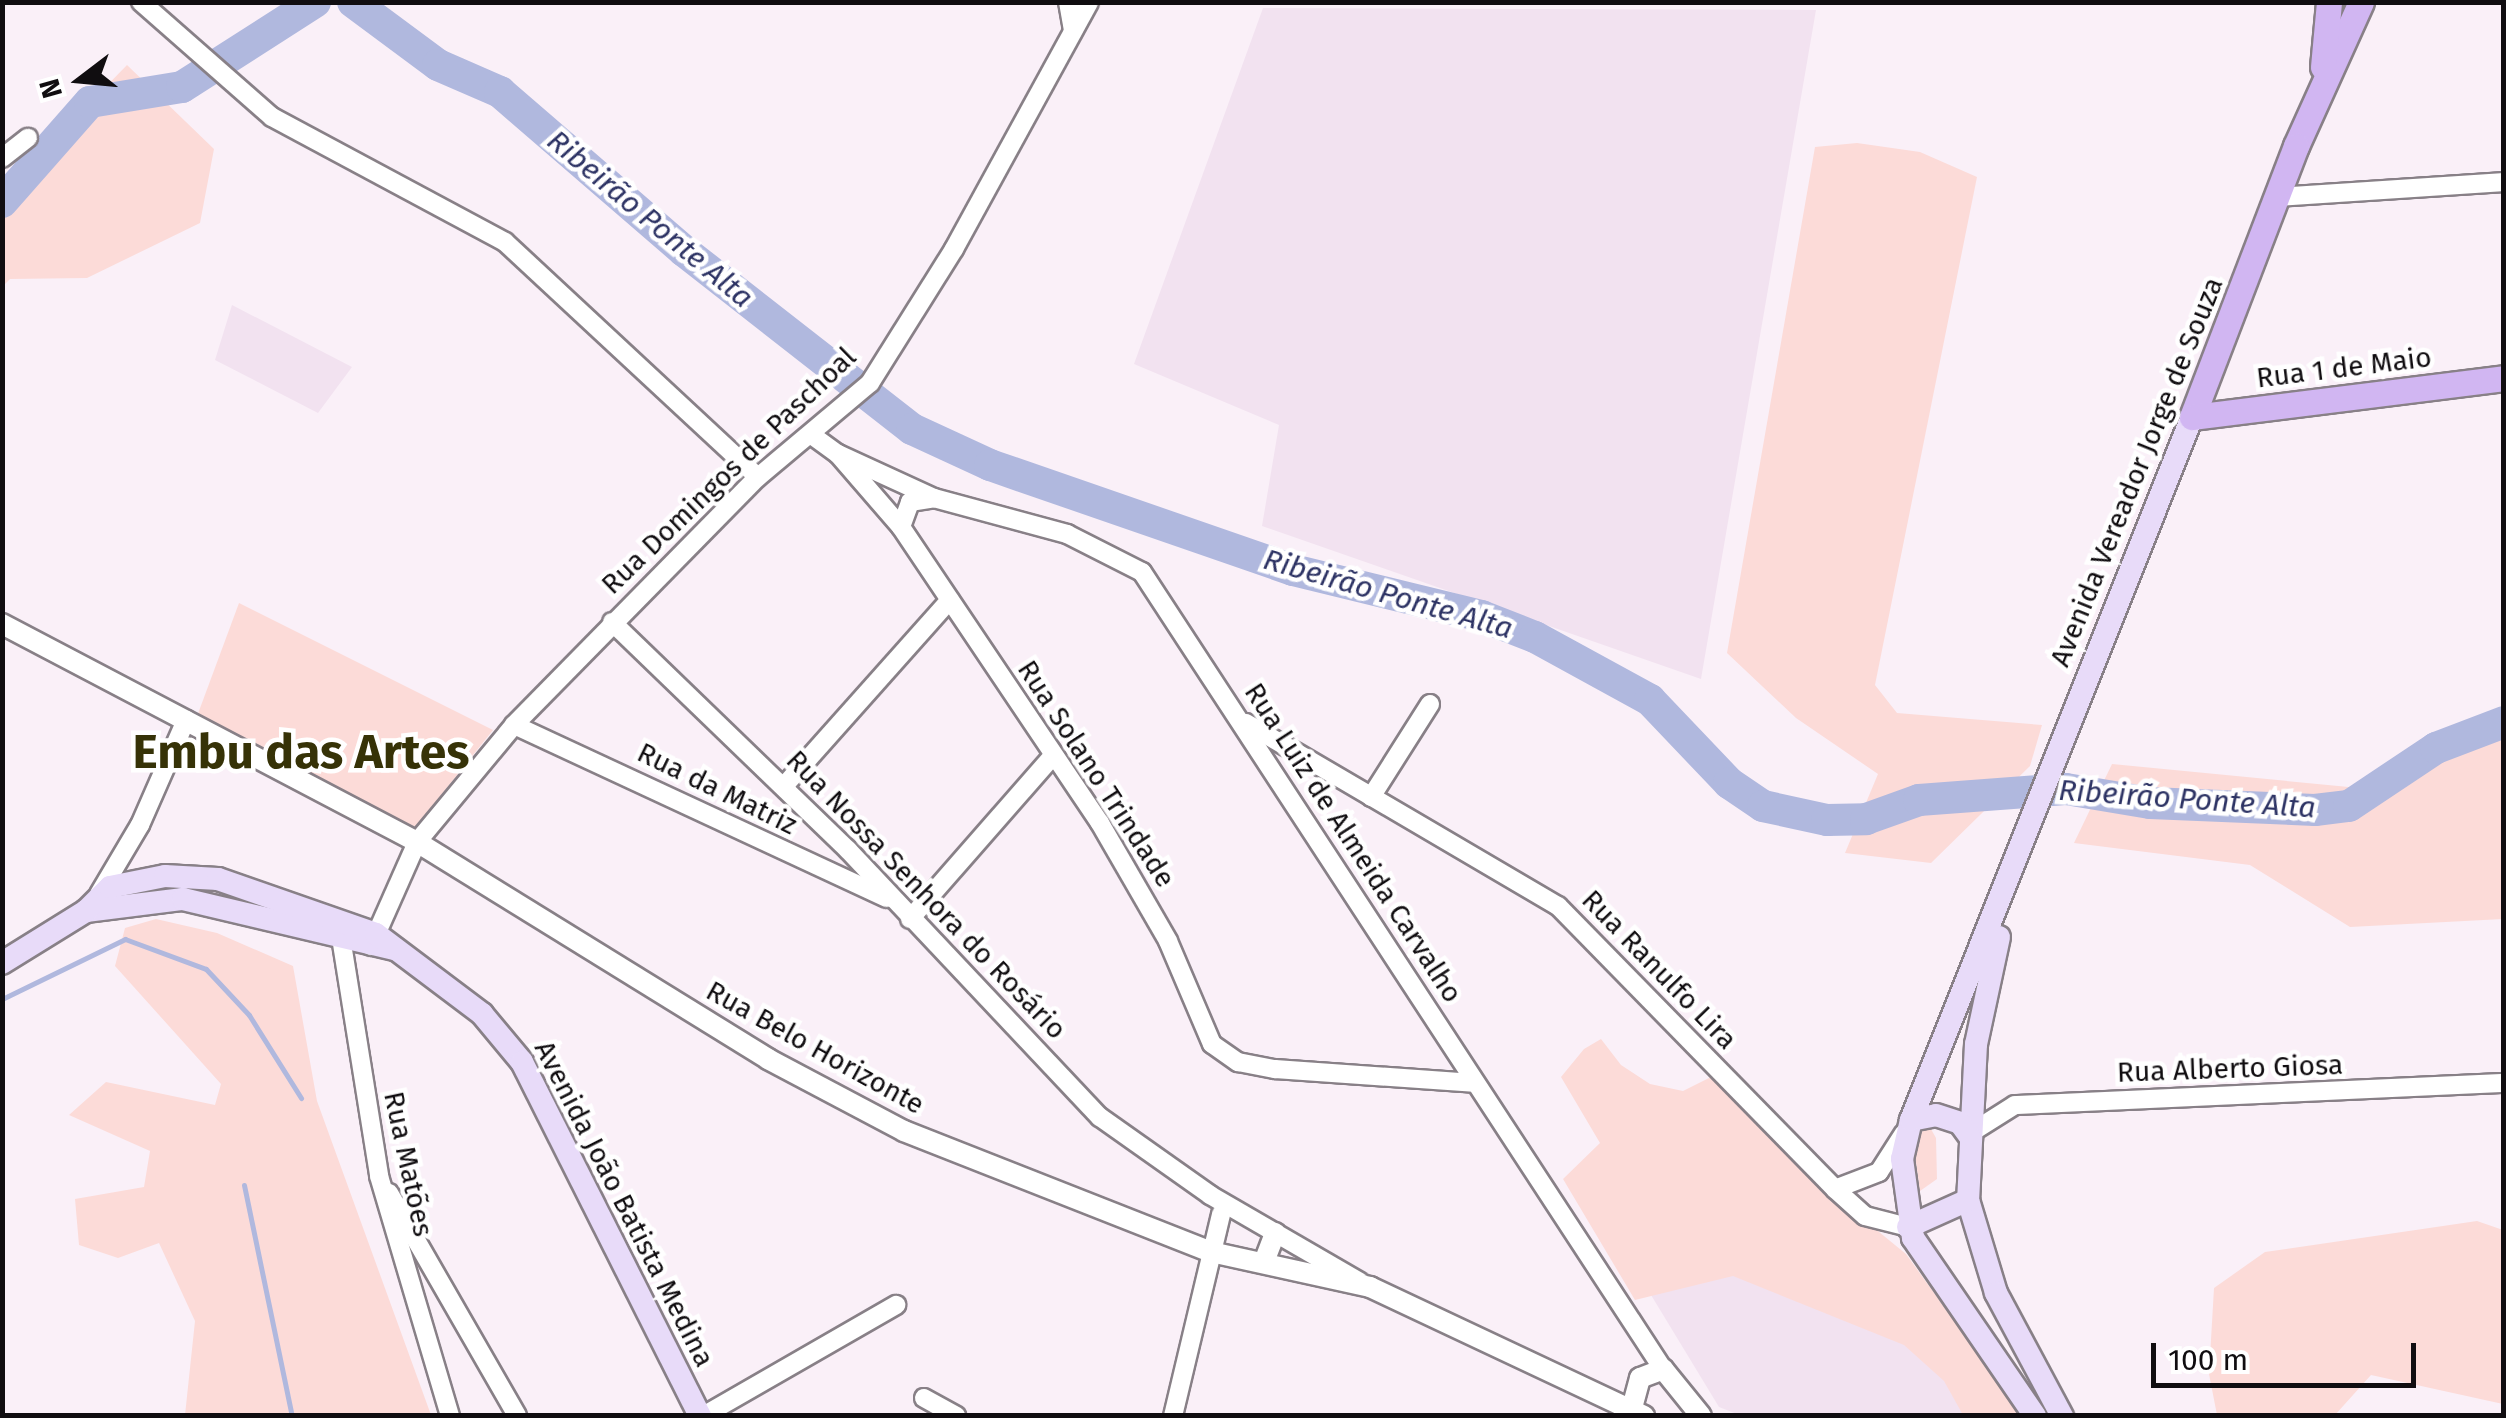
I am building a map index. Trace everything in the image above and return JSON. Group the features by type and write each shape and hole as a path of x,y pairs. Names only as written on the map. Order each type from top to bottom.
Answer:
{"main road":[{"name":"Avenida Vereador Jorge de Souza","path":"2321,87 2329,2"},
{"name":"Avenida Vereador Jorge de Souza","path":"2034,1416 1908,1227 1902,1159 1911,1120 2012,880 2321,87 2361,2"},
{"path":"2208,378 2222,402 2238,412"},
{"name":"Rua 1 de Maio","path":"2192,417 2504,378"},
{"name":"Avenida João Batista Medina","path":"2,963 130,882 191,875 369,935 482,1014 522,1062 702,1416"},
{"name":"Avenida Vereador Jorge de Souza","path":"2012,880 1976,1044 1968,1134 1968,1200 1996,1293 2062,1416"},
{"path":"1911,1120 1936,1116 1960,1123 1968,1134"},
{"path":"1908,1227 1968,1200"}],"street":[{"path":"141,2 244,94 314,143 504,242 758,476"},
{"path":"1068,2 1073,31"},
{"name":"Rua Domingos de Paschoal","path":"369,935 418,842 514,725 758,476 813,436 870,383 954,249 1090,2"},
{"path":"2,158 28,138"},
{"path":"2278,197 2504,182"},
{"name":"Rua Solano Trindade","path":"813,436 838,454 901,527 1137,883 1212,1044 1238,1062 1275,1069 1474,1083"},
{"name":"Rua Luiz de Almeida Carvalho","path":"838,454 934,498 1067,534 1142,572 1689,1411"},
{"path":"901,527 910,502 934,498"},
{"path":"784,786 950,600"},
{"name":"Rua Nossa Senhora do Rosário","path":"612,622 784,786 1100,1117 1210,1195 1370,1287"},
{"name":"Rua Belo Horizonte","path":"2,624 418,842 768,1058 904,1130 1211,1252 1370,1287 1638,1412"},
{"path":"1371,797 1430,704"},
{"path":"92,903 140,825 186,720"},
{"name":"Rua Ranulfo Lira","path":"1242,720 1558,906 1835,1190 1865,1216 1908,1227"},
{"name":"Rua da Matriz","path":"514,725 896,902"},
{"path":"910,918 1051,758"},
{"name":"Rua Matões","path":"369,935 379,1176 450,1416"},
{"name":"Rua Alberto Giosa","path":"1968,1134 2015,1105 2504,1082"},
{"name":"Avenida Vereador Jorge de Souza","path":"1835,1190 1879,1172 1911,1120"},
{"path":"379,1176 517,1416"},
{"name":"Rua Nossa Senhora do Rosário","path":"1210,1195 1221,1214"},
{"path":"1172,1416 1221,1214 1242,1212"},
{"path":"1264,1262 1275,1233"},
{"path":"702,1416 896,1306"},
{"path":"1638,1412 1640,1378 1663,1368"},
{"path":"924,1398 956,1416"}],"shaded area":[{"path":"1263,8 1816,10 1701,679 1262,526 1279,425 1134,364"},
{"path":"127,65 214,149 200,223 87,278 10,279 3,286 3,192"},
{"path":"1857,143 1920,152 1977,177 1875,685 1897,713 2042,725 2030,766 1931,863 1845,853 1878,774 1796,718 1727,653 1815,147"},
{"path":"232,305 352,367 318,413 215,360"},
{"path":"239,603 493,730 414,829 196,719"},
{"path":"2503,736 2503,919 2350,927 2250,865 2074,843 2112,764 2359,788"},
{"path":"156,919 217,933 293,966 317,1101 431,1415 185,1415 195,1321 159,1243 118,1258 79,1245 75,1199 144,1187 150,1151 69,1115 106,1082 215,1105 221,1084 115,966 125,928"},
{"path":"1601,1039 1621,1065 1650,1084 1683,1091 1715,1075 1813,1178 1906,1254 2022,1415 1963,1415 1944,1381 1904,1345 1733,1276 1635,1300 1563,1179 1600,1143 1561,1077 1584,1049"},
{"path":"1927,1122 1936,1138 1937,1179 1920,1191 1914,1148"},
{"path":"2477,1221 2503,1230 2503,1404 2371,1375 2335,1415 2217,1415 2209,1374 2214,1288 2265,1252"},
{"path":"1617,1239 1827,1287 1930,1340 1988,1415 1742,1416 1719,1407"}],"waterway":[{"name":"Ribeirão Ponte Alta","path":"2,202 90,102 182,87 315,2"},
{"name":"Ribeirão Ponte Alta","path":"353,2 438,65 500,92 684,251 912,429 990,465 1293,570 1481,616 1535,637 1650,700 1729,783 1763,806 1827,820 1866,819 1919,800 2066,789 2150,803 2315,810 2349,806 2436,748 2504,722"},
{"path":"2,999 125,939 206,969 249,1015 301,1098"},
{"path":"244,1185 292,1416"}],"district":[{"name":"Embu das Artes","path":"301,753"}]}
